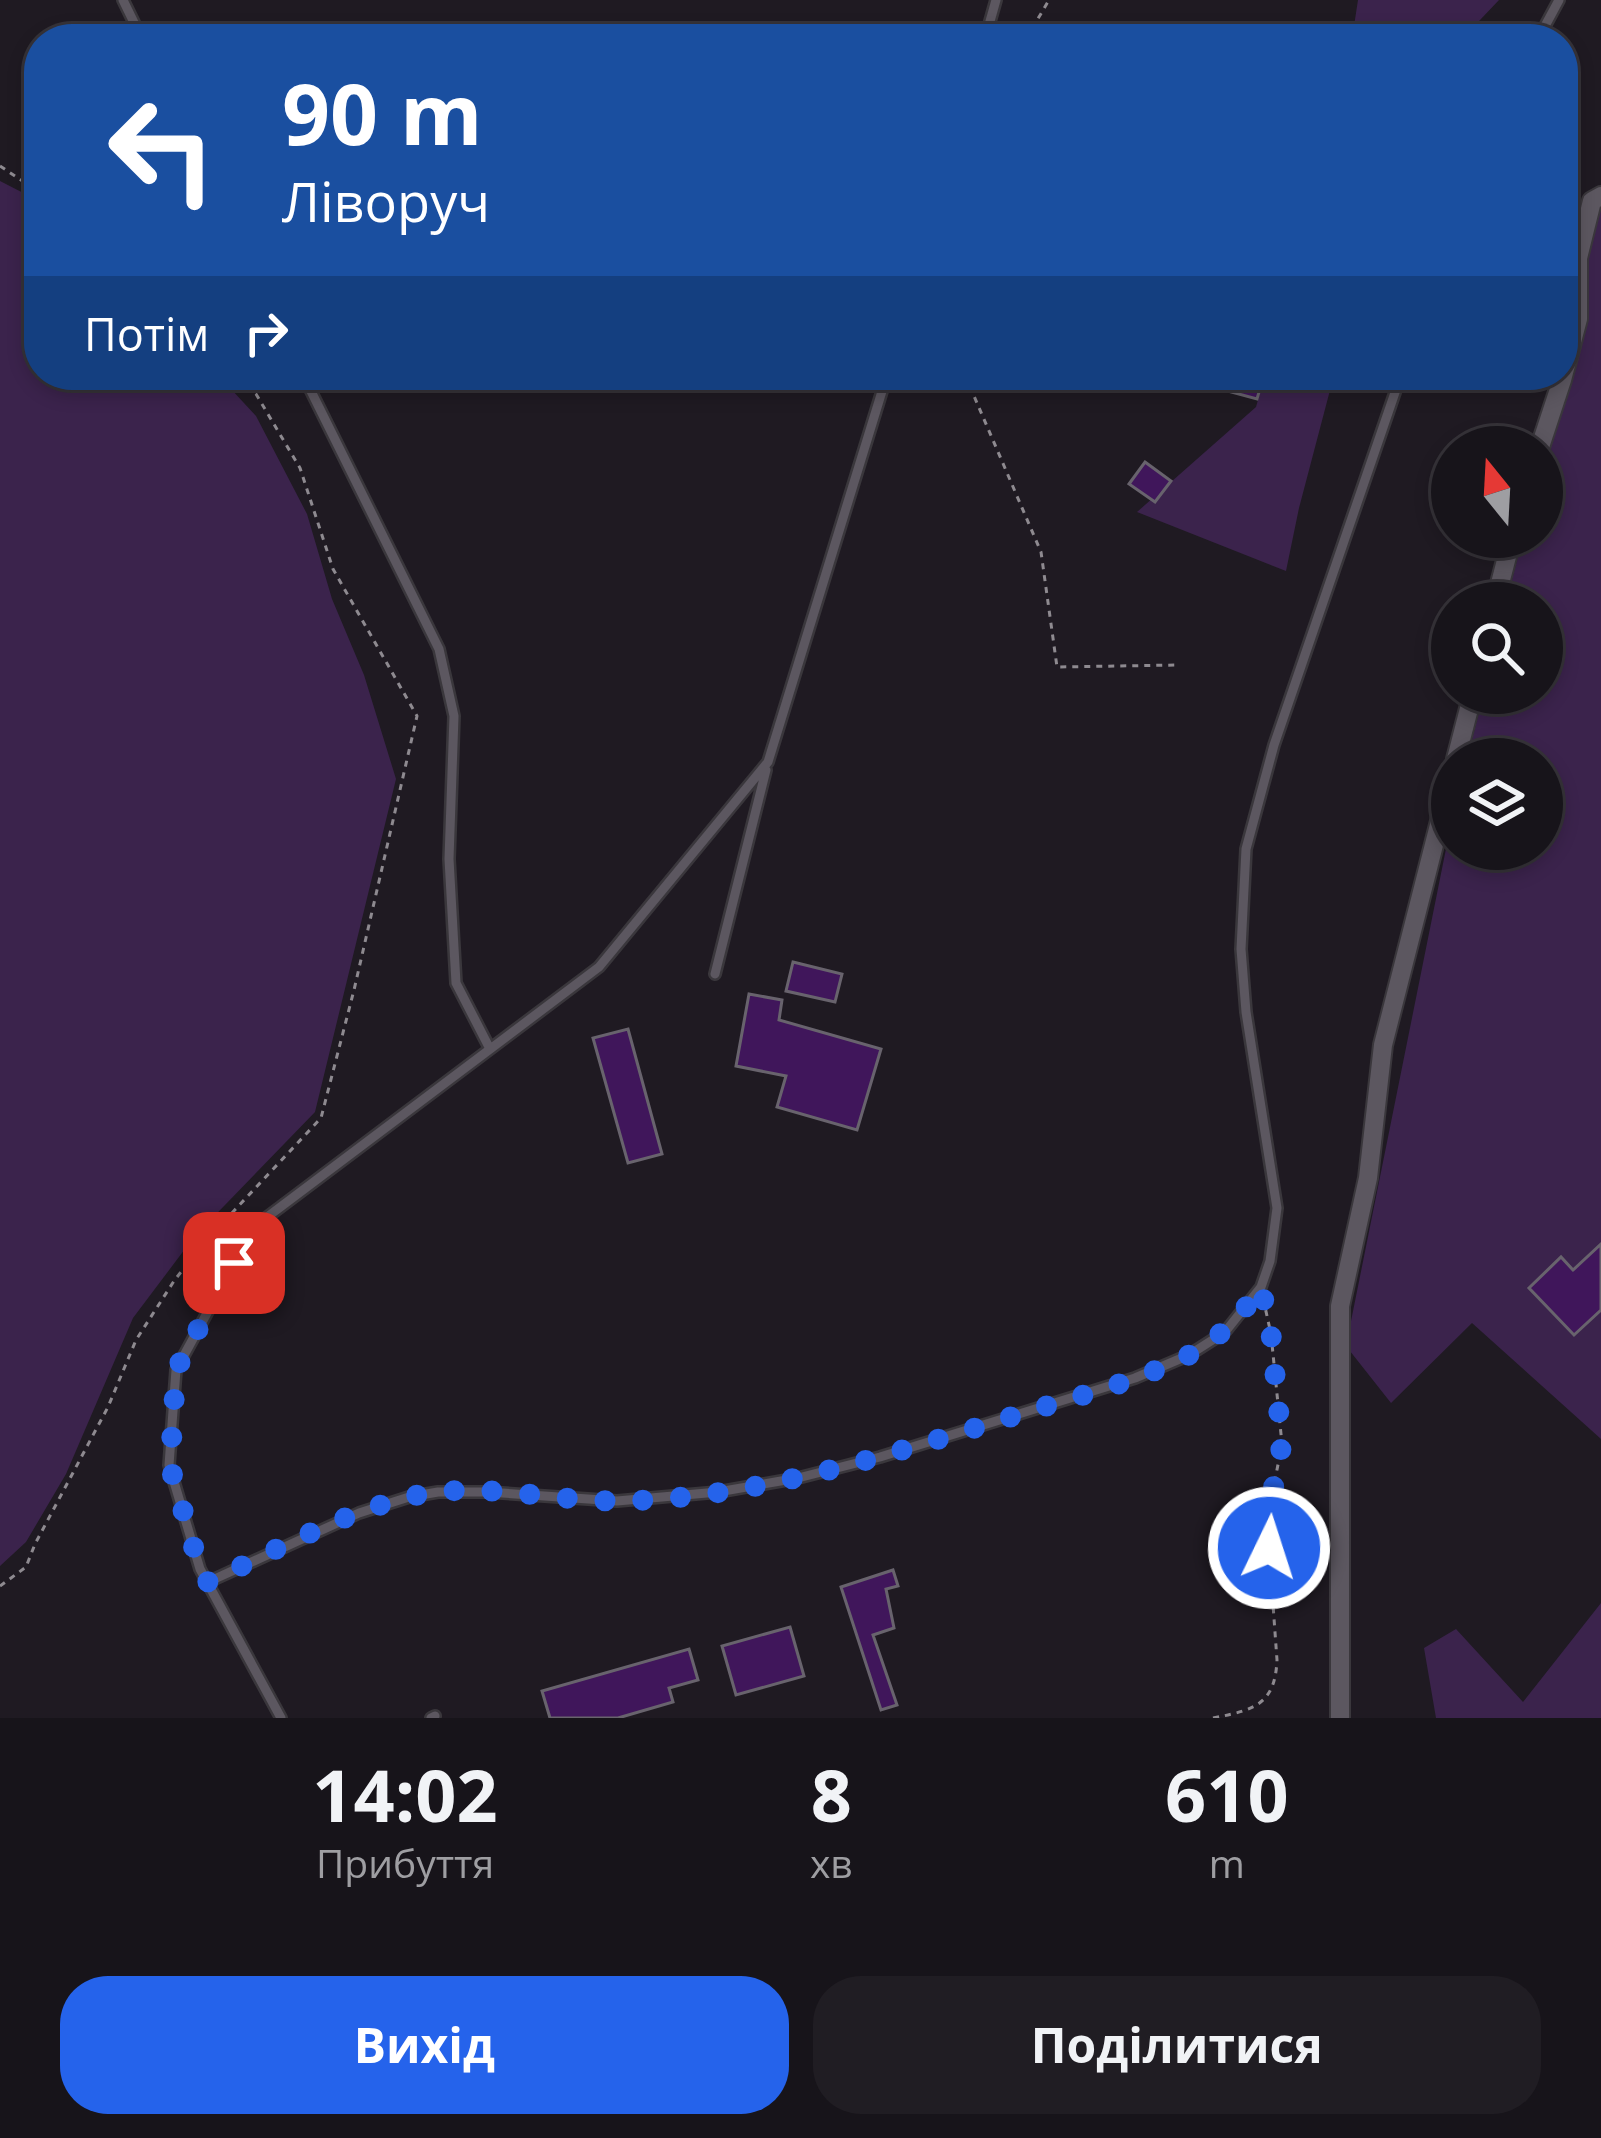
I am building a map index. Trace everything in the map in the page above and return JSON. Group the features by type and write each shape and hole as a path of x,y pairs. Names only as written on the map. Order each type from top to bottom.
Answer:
{"street":[{"path":"1578,319 1578,258 1592,201 1601,196"},
{"path":"1547,426 1559,390"},
{"path":"1340,1718 1340,1306 1368,1178 1383,1045 1431,856"}],"lane":[{"path":"310,390 439,649 454,716 449,860 455,983 490,1049"},
{"path":"715,974 768,762 882,390"},
{"path":"208,1582 359,1513 409,1497 488,1492 617,1501 799,1478 1135,1378 1225,1332 1261,1287 1270,1261 1277,1208 1244,991 1246,849 1274,745 1396,390"},
{"path":"280,1718 200,1569 170,1466 176,1370 254,1228 599,967 768,762"}],"path":[{"path":"0,1586 26,1567 108,1407 136,1340 174,1281 321,1118 417,716 333,569 300,468 252,390"},
{"path":"971,390 1041,552 1057,668 1176,665"},
{"path":"1214,1718 1256,1707 1276,1680 1267,1521 1282,1444 1271,1334 1261,1287"}],"shaded area":[{"path":"1358,0 1499,0 1476,24 1354,24"},
{"path":"0,181 24,193 24,390 232,390 256,416 307,514 396,779 315,1112 194,1237 133,1318 66,1474 26,1542 0,1566"},
{"path":"1601,203 1601,1439 1472,1323 1391,1403 1346,1346 1442,870 1563,870 1563,738 1472,738 1479,714 1563,714 1563,582 1511,582 1518,558 1563,558 1563,426 1549,426 1558,390 1578,390 1578,303 1596,205"},
{"path":"1261,390 1330,390 1286,571 1137,512 1256,407"},
{"path":"1601,1603 1601,1718 1436,1718 1424,1648 1456,1629 1523,1702"}],"building":[{"path":"1224,390 1260,390 1257,399"},
{"path":"1145,462 1171,481 1155,502 1129,484"},
{"path":"793,962 842,974 835,1002 786,991"},
{"path":"749,994 782,1000 779,1020 881,1049 857,1130 777,1107 786,1076 736,1066"},
{"path":"628,1029 662,1154 628,1163 593,1038"},
{"path":"1601,1244 1601,1310 1574,1335 1529,1288 1561,1257 1573,1270"},
{"path":"893,1570 898,1586 886,1589 894,1628 873,1635 897,1705 881,1710 841,1587"},
{"path":"790,1627 804,1676 736,1695 722,1646"},
{"path":"689,1649 698,1680 669,1688 673,1702 618,1718 550,1718 542,1691"}],"route":[{"path":"234,1263 176,1370 170,1466 208,1582 359,1513 409,1497 488,1492 617,1501 718,1492 880,1457 1135,1378 1189,1354 1225,1332 1261,1287 1271,1334 1282,1444 1267,1521 1269,1548"}]}
